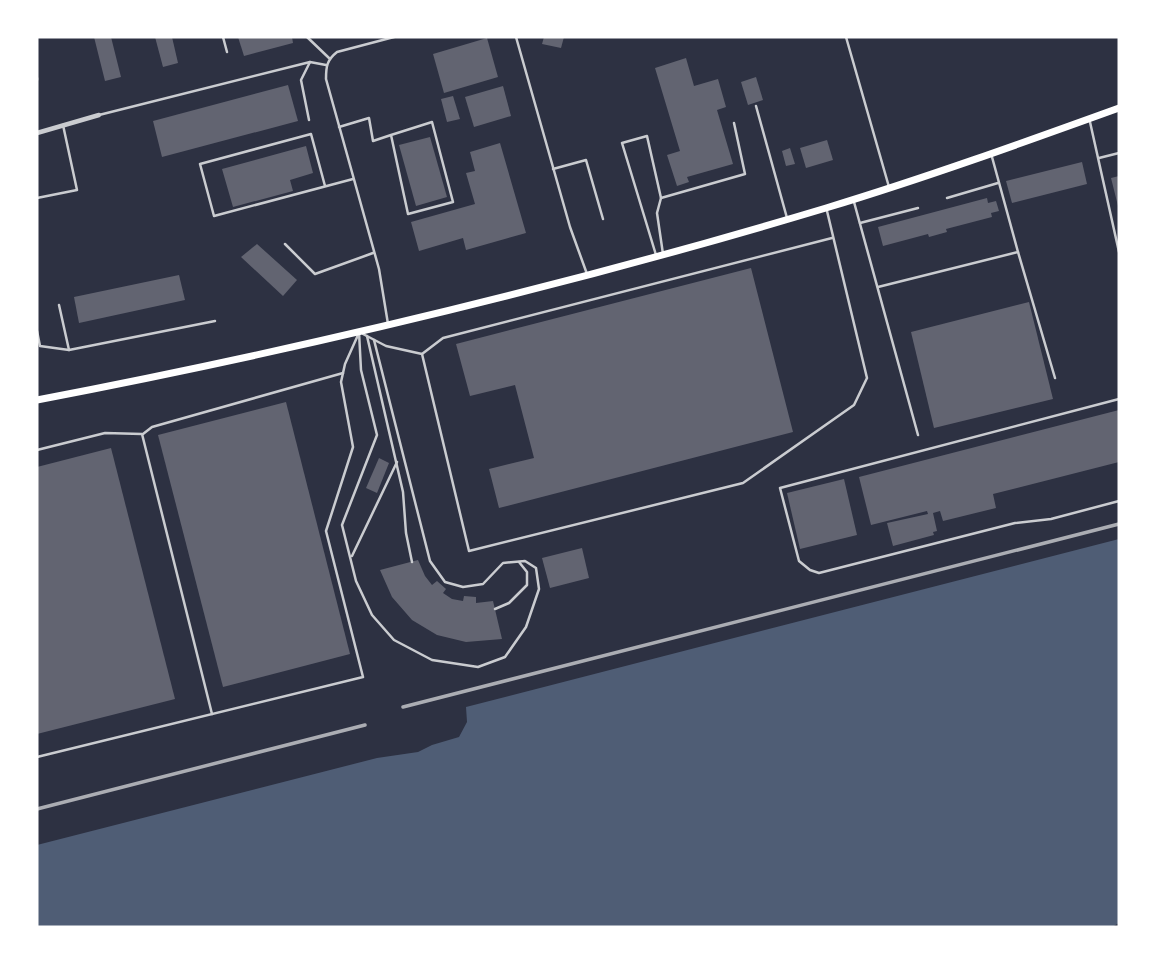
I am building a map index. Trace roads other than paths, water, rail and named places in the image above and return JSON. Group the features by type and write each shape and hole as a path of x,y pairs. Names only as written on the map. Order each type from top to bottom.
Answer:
{"main road":[{"path":"37,400 201,369 363,334 660,255 826,208 1119,108"}],"street":[{"path":"37,133 99,114"}],"lane":[{"path":"223,37 227,52"},
{"path":"307,37 329,58"},
{"path":"389,325 379,270 326,79 326,65 329,58 337,52 394,37"},
{"path":"516,37 570,227 587,274"},
{"path":"846,37 888,187"},
{"path":"99,114 310,62 326,65"},
{"path":"309,120 301,80 310,62"},
{"path":"756,106 787,218"},
{"path":"339,127 369,118 373,141 391,135 432,122 453,202 408,214 391,135"},
{"path":"1090,119 1119,252"},
{"path":"661,198 745,174 734,123"},
{"path":"37,198 77,190 63,125"},
{"path":"325,186 311,134 200,164 214,216 353,179"},
{"path":"647,136 661,198 657,213 660,255 622,143 647,136"},
{"path":"991,153 1055,378"},
{"path":"1097,158 1119,153"},
{"path":"553,169 586,160 603,219"},
{"path":"947,198 999,183"},
{"path":"853,199 918,435"},
{"path":"422,354 469,551 743,483 854,405 867,378 826,208"},
{"path":"860,223 918,208"},
{"path":"363,334 386,346 422,354 443,338 833,237"},
{"path":"285,244 315,274 373,253"},
{"path":"878,288 1018,252"},
{"path":"59,305 69,350"},
{"path":"37,331 40,346 69,350 215,321"},
{"path":"363,334 361,370 377,435 342,525 356,581 372,615 394,640 432,660 478,667 505,657 526,627 539,589 536,568 525,561 503,563 483,584 463,587 445,582 430,561 374,340"},
{"path":"37,757 363,677 326,531 354,447 341,383 343,373 363,334"},
{"path":"363,334 397,462 403,492 405,533 412,562"},
{"path":"37,450 105,433 142,434 152,427 343,373"},
{"path":"1119,399 780,488 799,561 819,573 1015,523 1051,519 1119,501"},
{"path":"142,434 212,714"},
{"path":"350,559 397,462"},
{"path":"495,609 509,603 527,585 527,572 519,561"}],"water":[{"path":"1119,539 1119,923 1112,927 37,927 37,845 377,758 418,752 459,737 467,722 466,707"}],"railway":[{"path":"403,707 1119,524"},
{"path":"37,809 365,725"}]}
